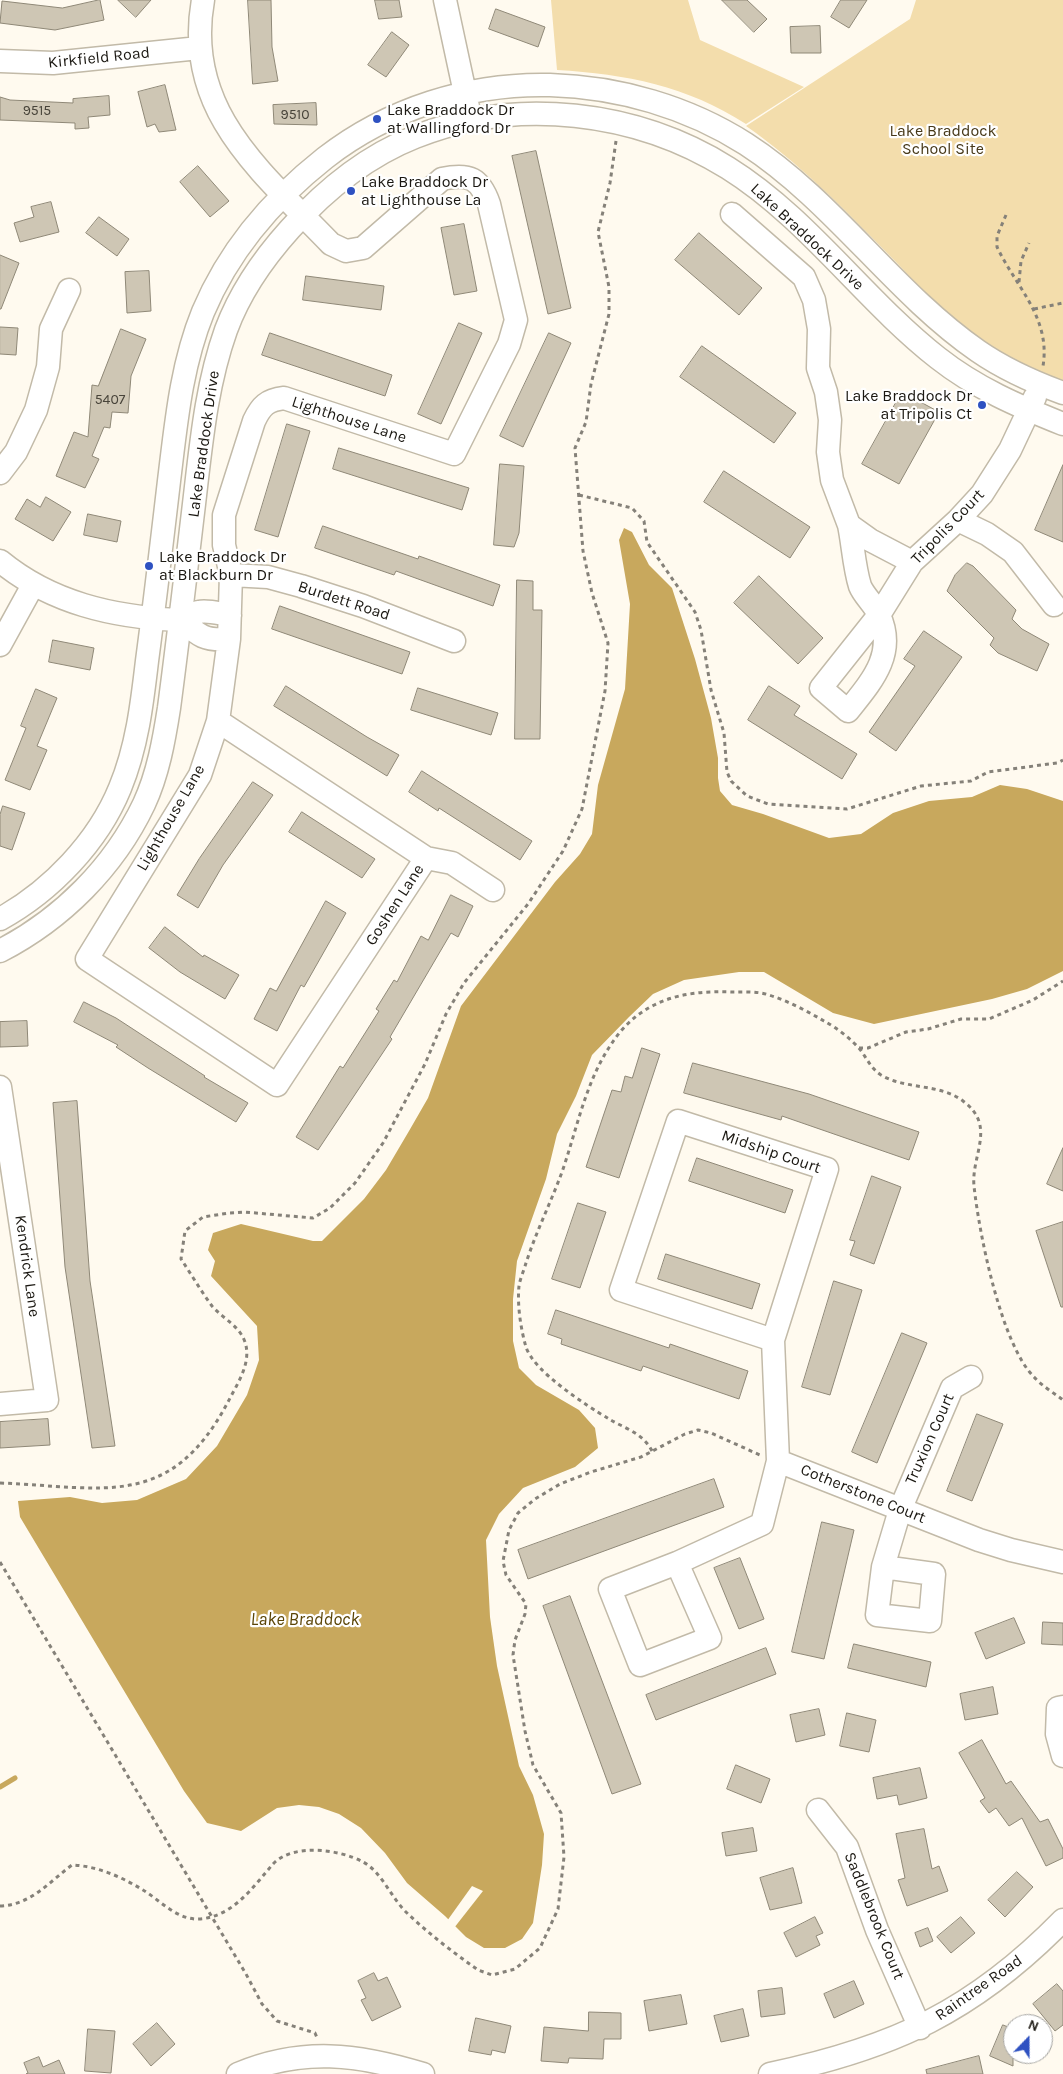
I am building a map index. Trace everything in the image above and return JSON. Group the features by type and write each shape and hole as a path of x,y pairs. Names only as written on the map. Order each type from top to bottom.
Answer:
{"street":[{"path":"199,48 203,0"},
{"path":"445,0 471,120"},
{"name":"Kirkfield Road","path":"0,61 53,63 199,48"},
{"name":"Lighthouse Lane","path":"199,48 212,93 228,129 249,160 331,244 346,251 363,248 442,179 458,176 474,179 484,188 489,204 516,320 509,344 454,454 284,398 271,400 260,408 224,515 224,545 231,575 230,615 229,639 218,721 200,774 87,959 277,1085"},
{"name":"Lake Braddock Drive","path":"0,919 18,909 45,889 69,864 105,816 119,791 137,734 177,411 190,350 201,316 226,265 283,194 338,148 370,128 403,111 464,93 544,84 585,86 621,93 678,110 714,125 748,146 817,201 955,334 980,353 1039,384 1063,393"},
{"name":"Lake Braddock Drive","path":"0,951 34,932 64,910 90,883 110,858 145,803 164,740 210,384 228,326 250,280 282,237 303,214 354,171 384,152 414,137 471,120 513,115 544,114 581,116 619,123 668,138 700,152 732,170 797,223 937,357 993,395 1063,424"},
{"path":"732,214 804,277 814,300 819,330 818,368 826,392 830,420 828,452 832,480 849,525 870,540 912,562"},
{"path":"0,473 16,452 36,410 48,367 51,329 69,290"},
{"name":"Tripolis Court","path":"849,525 861,587 879,615 912,562 958,520 982,494 1010,450 1029,411 1039,384"},
{"path":"958,520 987,534 1013,552 1054,605"},
{"path":"0,561 33,585 68,601 103,610 181,620 200,611 230,615"},
{"name":"Burdett Road","path":"231,575 268,577 301,586 363,606 454,641"},
{"path":"0,645 33,585"},
{"path":"181,620 199,637 216,640 229,639"},
{"name":"Goshen Lane","path":"218,721 426,858 277,1085"},
{"path":"426,858 452,863 493,890"},
{"name":"Kendrick Lane","path":"0,1087 47,1400 0,1404"},
{"name":"Midship Court","path":"678,1121 828,1169 773,1340 621,1290 678,1121"},
{"name":"Cotherstone Court","path":"773,1340 778,1461 900,1510 1011,1550 1063,1562"},
{"name":"Truxion Court","path":"884,1567 900,1510 952,1388 971,1377"},
{"path":"678,1563 710,1638 640,1665 610,1588 678,1563 762,1524 778,1461"},
{"path":"1060,1707 1057,1734 1063,1756"},
{"name":"Saddlebrook Court","path":"818,1810 847,1847 877,1930 920,2028"},
{"name":"Raintree Road","path":"770,2074 850,2056 920,2028 961,2005 1005,1974 1063,1920"},
{"path":"238,2074 286,2059 338,2055 378,2061 423,2074"}],"path":[{"path":"0,1483 106,1490 151,1481 178,1466 199,1448 219,1418 242,1376 247,1356 244,1341 236,1326 213,1307 181,1259 185,1231 203,1217 229,1213 244,1212 313,1218 330,1208 355,1183 382,1143 425,1064 446,1014 464,983 528,904 563,851 582,809 605,691 608,643 592,593 584,551 575,448 586,422 591,384 609,314 609,287 598,232 610,183 619,123"},
{"path":"1006,216 997,236 997,247 1034,309 1046,348 1039,384"},
{"path":"1019,282 1018,274 1029,243"},
{"path":"1034,309 1063,303"},
{"path":"579,495 632,508 644,521 647,542 695,612 701,630 711,690 724,733 728,772 731,781 746,796 768,804 847,809 920,786 971,782 988,772 1057,763 1063,760"},
{"path":"858,1048 868,1048 906,1032 928,1029 961,1019 990,1019 1033,1000 1063,981"},
{"path":"652,1451 643,1438 609,1419 544,1370 530,1356 522,1329 519,1287 532,1244 560,1178 578,1118 610,1046 620,1032 640,1014 674,996 692,992 757,992 798,1006 828,1023 858,1048 872,1067 886,1077 942,1091 956,1097 972,1110 981,1129 981,1142 974,1182 991,1281 1015,1345 1032,1376 1063,1400"},
{"path":"0,1906 18,1904 33,1896 72,1865 85,1866 142,1890 180,1916 199,1919 212,1916 247,1896 278,1858 305,1851 335,1853 364,1863 376,1873 407,1913 478,1970 492,1975 514,1969 540,1948 558,1909 564,1857 561,1813 533,1765 525,1731 513,1655 514,1640 525,1614 526,1604 506,1575 503,1561 508,1530 518,1514 535,1499 568,1481 641,1457 685,1434 698,1430 778,1461"},
{"path":"0,1562 212,1916 262,2004 277,2021 316,2034 318,2036 320,2056"}],"green space":[{"path":"551,0 688,0 700,40 804,87 746,124 701,100 655,84 607,75 557,70"},
{"name":"Lake Braddock School Site","path":"916,0 1063,0 1063,382 1001,352 978,338 956,321 935,303 820,186 746,126 910,19"}],"water":[{"name":"Lake Braddock","path":"624,528 632,532 649,565 672,588 695,659 711,718 718,758 720,791 732,805 829,838 861,834 893,813 929,801 972,797 1000,785 1027,789 1063,801 1063,971 1027,989 992,999 874,1024 833,1013 764,972 739,972 684,980 653,994 592,1055 576,1096 557,1134 546,1179 517,1261 513,1299 513,1341 519,1368 536,1385 579,1410 595,1428 598,1448 575,1467 523,1488 499,1514 486,1540 490,1617 497,1666 519,1766 533,1795 544,1834 542,1865 533,1923 522,1939 505,1948 484,1948 466,1937 407,1883 385,1853 361,1828 339,1814 319,1807 299,1805 277,1808 241,1831 207,1823 184,1791 20,1517 18,1501 70,1497 102,1503 137,1500 186,1479 217,1446 247,1395 259,1360 257,1326 211,1276 215,1261 208,1250 213,1233 241,1224 313,1241 322,1241 364,1199 386,1170 428,1098 461,1006 555,882 580,854 592,834 598,785 625,689 630,604 619,540"}],"pier":[{"path":"472,1886 483,1891 454,1928 447,1921"}],"building":[{"path":"100,0 104,20 55,30 0,23 2,1 62,8"},
{"path":"118,0 151,0 136,17"},
{"path":"248,0 271,0 272,47 278,81 253,84"},
{"path":"375,0 399,0 402,17 379,19"},
{"path":"722,0 747,0 767,19 754,32"},
{"path":"841,0 867,0 849,28 831,17"},
{"path":"496,9 545,27 538,47 489,29"},
{"path":"820,26 821,53 791,53 790,27"},
{"path":"392,32 409,45 386,77 368,65"},
{"path":"165,85 176,130 159,132 155,124 147,127 138,92"},
{"path":"109,96 110,115 88,117 89,128 75,129 75,123 0,120 0,97 10,100 73,103 73,99"},
{"path":"316,103 317,125 274,124 273,105"},
{"path":"536,151 571,308 548,314 512,156"},
{"path":"198,166 229,201 210,217 180,182"},
{"path":"51,202 59,232 20,242 14,223 34,217 31,207"},
{"path":"99,217 129,239 117,256 86,233"},
{"path":"464,224 477,291 454,295 441,228"},
{"path":"699,233 762,288 739,315 675,260"},
{"path":"0,255 19,263 1,309 0,309"},
{"path":"149,271 151,311 127,313 125,272"},
{"path":"306,276 384,286 381,310 303,300"},
{"path":"459,323 482,333 441,424 418,414"},
{"path":"0,327 18,328 16,355 0,354"},
{"path":"121,329 146,339 131,376 128,413 112,412 110,428 104,427 92,456 99,459 85,488 56,476 74,432 88,437 92,385 98,386"},
{"path":"270,333 392,375 385,396 262,355"},
{"path":"549,333 571,343 523,447 500,436"},
{"path":"702,346 796,413 774,443 680,377"},
{"path":"902,392 939,412 899,484 862,464"},
{"path":"287,424 310,431 278,537 255,530"},
{"path":"339,448 469,488 462,510 333,469"},
{"path":"500,464 524,466 519,533 514,547 494,545"},
{"path":"1063,465 1063,542 1035,530"},
{"path":"724,471 810,527 790,558 704,502"},
{"path":"46,497 71,512 53,541 15,519 27,499 40,507"},
{"path":"88,514 121,521 117,542 84,535"},
{"path":"323,526 418,559 419,556 500,585 493,606 396,571 394,575 315,548"},
{"path":"967,563 973,566 1016,610 1012,619 1022,629 1049,644 1037,671 998,653 990,645 994,638 947,591 955,575"},
{"path":"759,576 823,638 798,664 734,603"},
{"path":"517,580 533,581 533,610 542,610 540,739 515,739"},
{"path":"280,606 410,652 402,674 272,629"},
{"path":"924,631 962,657 896,751 869,732 915,666 904,659"},
{"path":"53,640 94,648 90,670 49,662"},
{"path":"286,686 399,755 387,776 274,706"},
{"path":"769,686 800,706 794,715 857,754 842,779 748,720"},
{"path":"418,688 498,713 491,735 411,710"},
{"path":"36,689 57,698 37,746 47,750 30,790 5,780 26,728 21,726"},
{"path":"422,771 532,841 520,860 439,808 438,811 409,792"},
{"path":"253,782 273,795 223,865 198,908 177,895 199,859"},
{"path":"3,806 25,813 12,850 0,846 0,815"},
{"path":"302,812 375,859 362,878 289,832"},
{"path":"451,895 473,906 458,937 451,933 390,1037 392,1039 318,1150 296,1137 340,1066 343,1068 379,1011 376,1009 394,980 397,982 421,936 428,940"},
{"path":"326,901 346,913 304,987 301,985 277,1031 254,1019 270,988 276,991"},
{"path":"165,927 203,957 204,955 239,975 225,999 180,972 149,948"},
{"path":"84,1002 116,1018 204,1077 248,1103 236,1122 148,1068 116,1047 118,1045 74,1022"},
{"path":"27,1021 28,1046 0,1047 0,1022"},
{"path":"642,1048 660,1054 619,1178 586,1167 612,1090 621,1092 625,1076 632,1078"},
{"path":"693,1063 809,1094 919,1132 909,1160 782,1116 781,1120 684,1093"},
{"path":"77,1101 90,1281 115,1446 92,1448 65,1267 53,1103"},
{"path":"1063,1148 1063,1191 1047,1184"},
{"path":"697,1158 793,1190 785,1213 689,1181"},
{"path":"872,1176 901,1187 874,1264 850,1255 855,1241 850,1240"},
{"path":"578,1203 606,1212 580,1288 552,1279"},
{"path":"1063,1222 1063,1307 1061,1307 1036,1231"},
{"path":"666,1254 760,1284 752,1309 658,1279"},
{"path":"834,1281 862,1290 830,1395 802,1387"},
{"path":"556,1310 669,1348 670,1344 748,1371 739,1399 643,1366 641,1371 561,1344 562,1339 548,1334"},
{"path":"902,1333 927,1343 877,1463 852,1452"},
{"path":"977,1414 1003,1424 972,1501 947,1491"},
{"path":"48,1419 50,1445 0,1448 0,1422"},
{"path":"714,1479 724,1507 528,1579 518,1550"},
{"path":"822,1522 854,1530 824,1659 792,1652"},
{"path":"740,1558 764,1619 739,1629 714,1568"},
{"path":"570,1596 641,1784 612,1794 543,1606"},
{"path":"1014,1618 1025,1643 986,1659 975,1633"},
{"path":"1043,1622 1063,1623 1063,1645 1042,1644"},
{"path":"854,1644 931,1662 926,1687 848,1668"},
{"path":"766,1648 776,1674 656,1720 646,1695"},
{"path":"993,1687 998,1714 965,1720 960,1694"},
{"path":"819,1709 825,1735 796,1742 790,1715"},
{"path":"847,1713 876,1720 869,1752 840,1746"},
{"path":"982,1740 1006,1784 1011,1781 1040,1822 1048,1819 1063,1849 1063,1858 1046,1866 1022,1818 1009,1826 996,1808 989,1813 980,1801 985,1798 959,1753"},
{"path":"736,1765 770,1779 761,1803 727,1789"},
{"path":"920,1768 927,1798 899,1805 897,1795 877,1799 873,1778"},
{"path":"753,1828 757,1851 726,1856 722,1833"},
{"path":"924,1829 932,1869 939,1866 948,1891 907,1906 898,1880 905,1878 896,1834"},
{"path":"793,1868 802,1903 770,1910 760,1878"},
{"path":"1017,1872 1033,1887 1005,1917 988,1900"},
{"path":"815,1917 823,1933 816,1936 820,1945 796,1957 784,1933"},
{"path":"961,1917 975,1933 951,1953 937,1937"},
{"path":"928,1928 933,1941 920,1947 915,1933"},
{"path":"374,1973 378,1981 387,1977 401,2007 372,2021 361,2000 366,1998 358,1981"},
{"path":"854,1981 864,2004 834,2018 824,1994"},
{"path":"1057,1984 1063,1991 1063,2025 1055,2031 1053,2029 1053,2014 1041,2014 1033,2004"},
{"path":"782,1988 785,2014 761,2017 758,1991"},
{"path":"681,1995 687,2024 649,2031 644,2001"},
{"path":"743,2009 749,2036 721,2042 714,2016"},
{"path":"589,2012 621,2013 621,2039 604,2039 603,2059 569,2058 568,2063 541,2061 544,2027 588,2031"},
{"path":"476,2018 511,2026 505,2053 492,2050 491,2055 469,2051"},
{"path":"157,2023 175,2044 151,2066 133,2044"},
{"path":"1003,2025 1003,2062 990,2056"},
{"path":"88,2029 115,2031 111,2073 85,2071"},
{"path":"979,2056 983,2074 927,2074 926,2070"},
{"path":"39,2057 43,2067 59,2060 65,2074 26,2074 28,2073 24,2063"}],"waterway":[{"path":"0,1787 15,1778"}],"place":[{"name":"Lake Braddock Dr at Wallingford Dr","path":"377,119"},
{"name":"Lake Braddock Dr at Lighthouse La","path":"351,191"},
{"name":"Lake Braddock Dr at Tripolis Ct","path":"982,405"},
{"name":"Lake Braddock Dr at Blackburn Dr","path":"149,566"}]}
